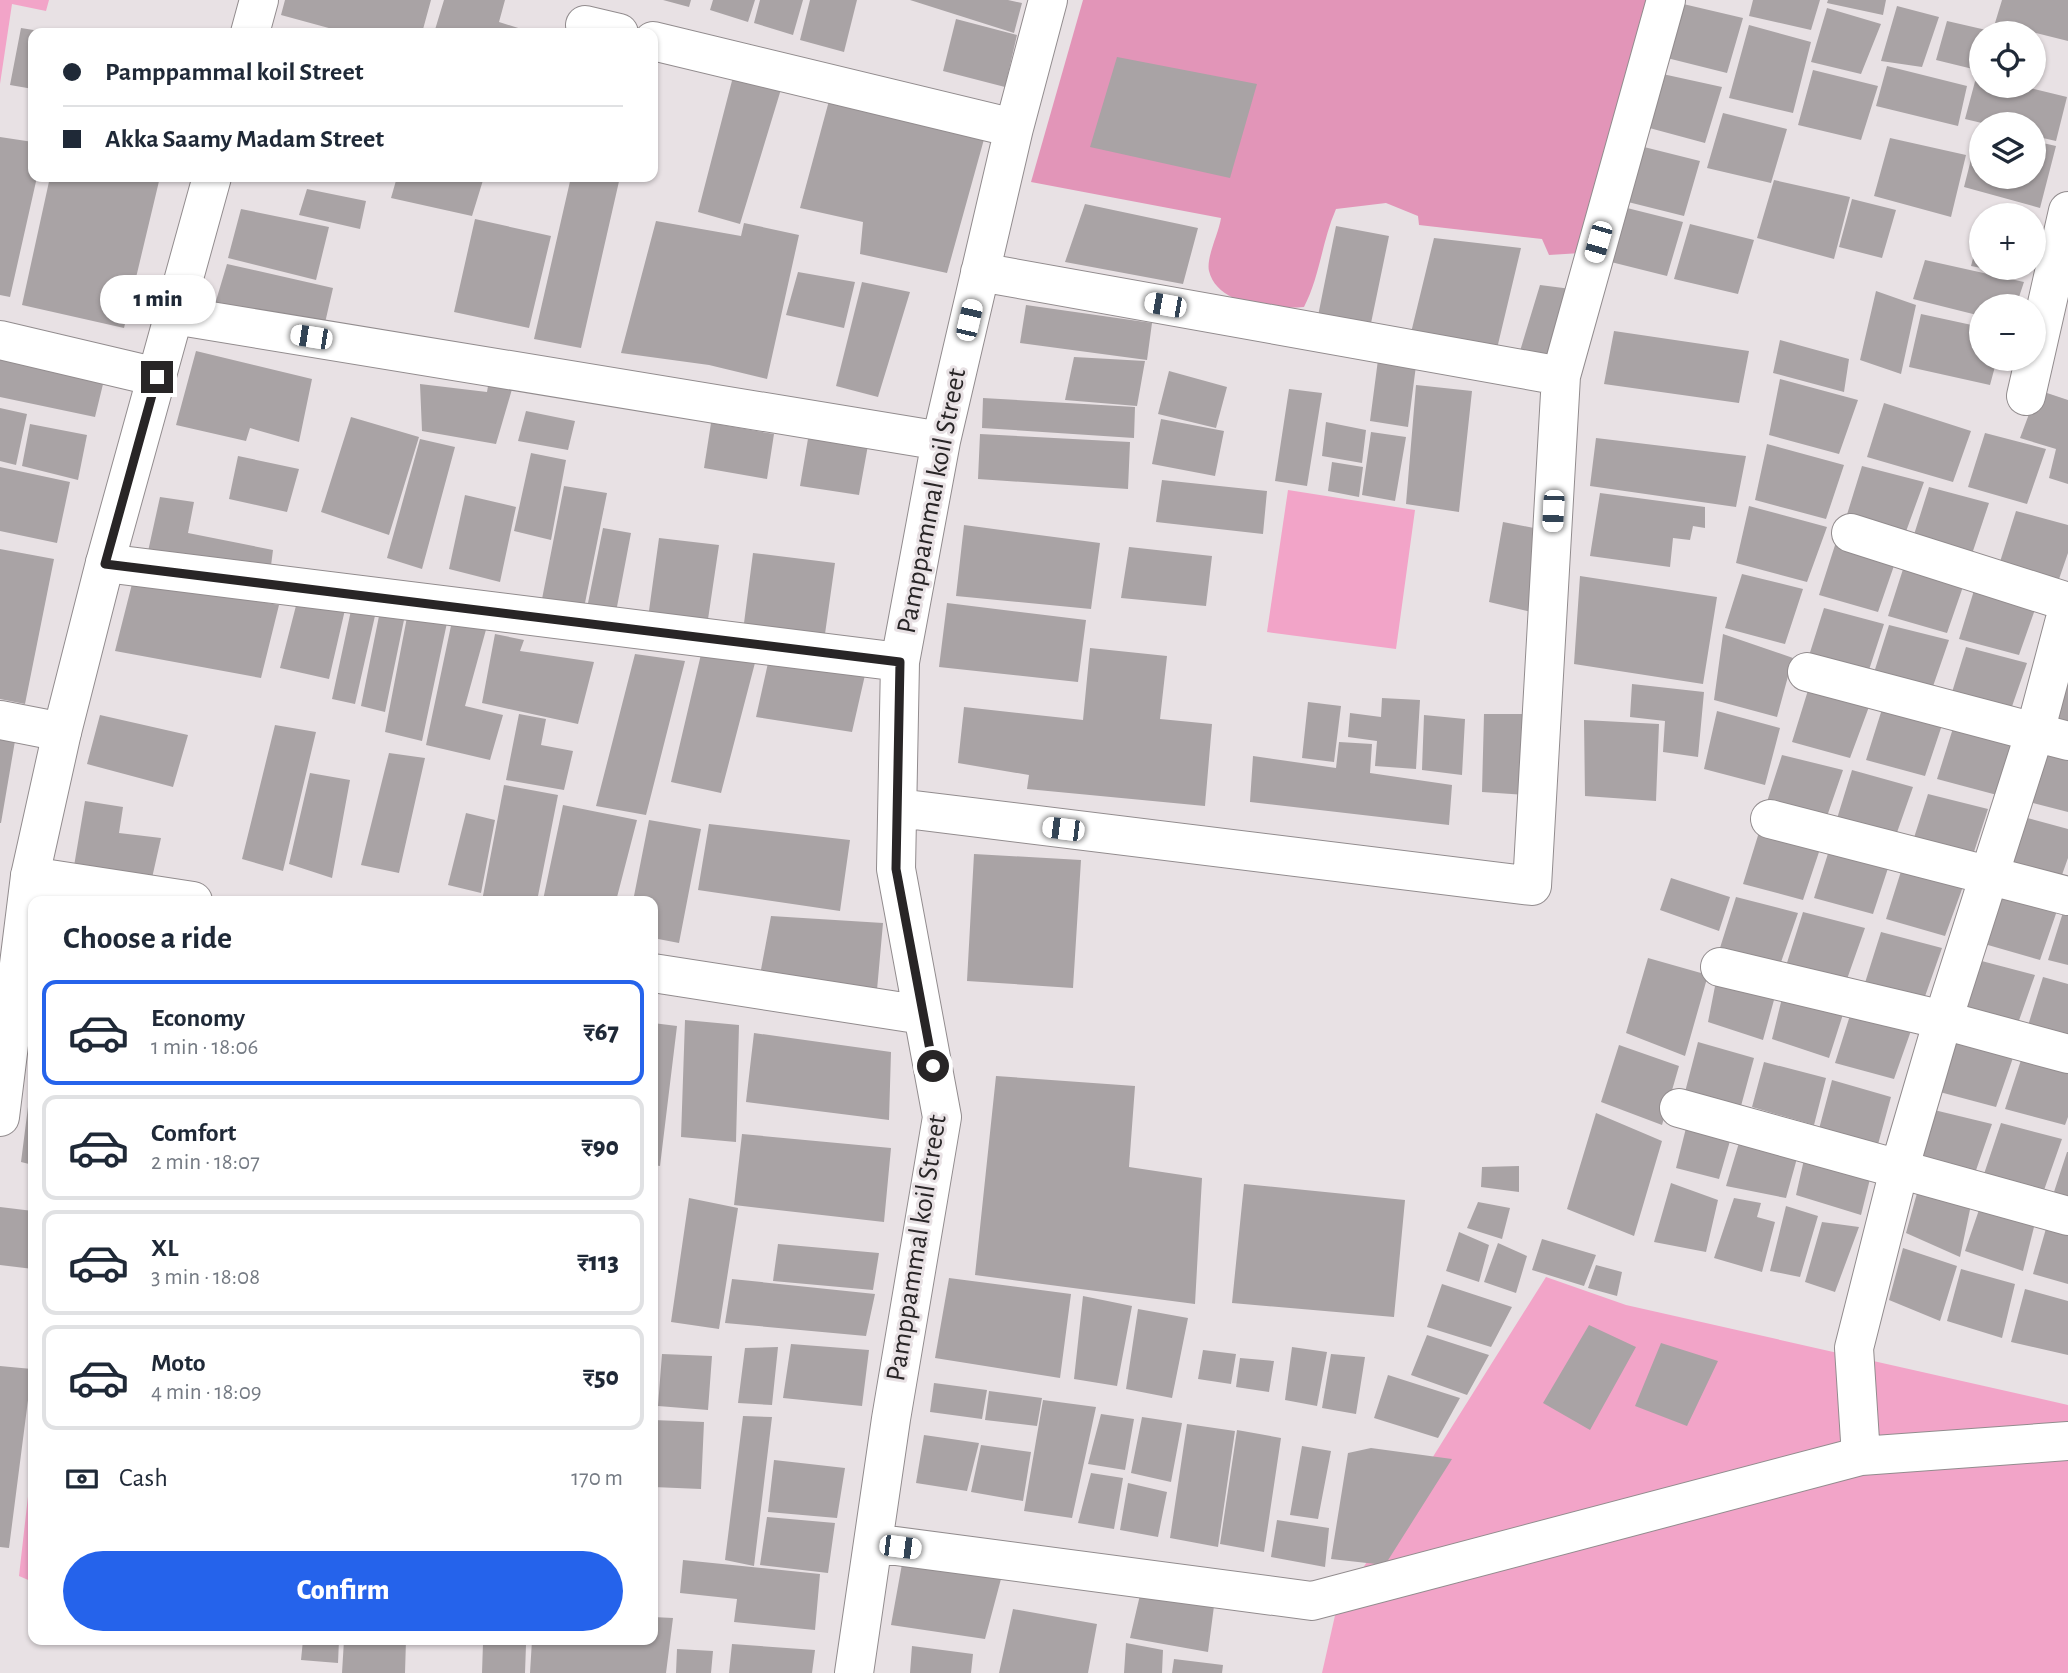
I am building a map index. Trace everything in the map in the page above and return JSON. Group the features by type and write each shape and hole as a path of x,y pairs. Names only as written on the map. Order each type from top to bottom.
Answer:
{"street":[{"path":"251,28 259,0"},
{"name":"Pamppammal koil Street","path":"854,1673 942,1117 896,869 900,662 941,440 1013,128 1048,0"},
{"path":"898,808 1532,886 1561,376 1666,0"},
{"path":"658,42 1013,128"},
{"path":"0,1116 30,876 62,732 105,564 211,182"},
{"path":"2026,396 2068,211"},
{"path":"980,272 1561,376"},
{"path":"174,315 941,440"},
{"path":"0,340 157,377"},
{"path":"1851,533 2068,602"},
{"path":"105,564 900,662"},
{"path":"1861,1456 1854,1348 1899,1170 1988,876 2052,737 2068,608"},
{"path":"1807,672 2052,737"},
{"path":"0,720 62,732"},
{"path":"1770,819 2068,896"},
{"path":"30,876 160,896"},
{"path":"1720,967 1943,1020 2068,1054"},
{"path":"658,974 923,1015"},
{"path":"1679,1108 2068,1216"},
{"path":"873,1543 1312,1601 1861,1456 2068,1441"}],"shaded area":[{"path":"0,0 49,0 46,11 12,4 0,84"},
{"path":"1083,0 1661,0 1581,253 1549,255 1542,239 1419,225 1418,216 1386,203 1336,209 1304,307 1292,308 1264,306 1235,299 1214,283 1209,265 1221,218 1031,182"},
{"path":"1288,490 1415,510 1396,649 1267,632"},
{"path":"1546,1277 1626,1305 2068,1405 2068,1673 1322,1673 1336,1611"},
{"path":"28,1496 28,1580 19,1576"}],"building":[{"path":"285,0 431,0 423,28 329,28 281,15"},
{"path":"444,0 505,0 499,22 518,28 436,28"},
{"path":"663,0 691,0 689,7"},
{"path":"713,0 755,0 748,22 710,10"},
{"path":"760,0 803,0 793,35 754,23"},
{"path":"810,0 857,0 844,52 800,40"},
{"path":"910,0 1008,0 1022,3 1014,33"},
{"path":"1753,0 1820,0 1811,30 1749,16"},
{"path":"1828,0 1886,0 1883,15 1827,3"},
{"path":"2002,0 2068,0 2068,41 2046,36 2046,21 1996,21"},
{"path":"1679,3 1743,18 1727,73 1663,57"},
{"path":"1897,6 1939,17 1922,67 1881,61"},
{"path":"1827,8 1881,24 1861,74 1811,62"},
{"path":"956,19 1017,35 1005,87 943,71"},
{"path":"1947,21 1969,26 1969,68 1936,60"},
{"path":"1749,25 1811,42 1793,113 1729,98"},
{"path":"21,28 28,29 28,88 10,85"},
{"path":"1117,57 1257,84 1230,178 1090,147"},
{"path":"1887,66 1967,86 1958,126 1876,106"},
{"path":"1813,70 1878,86 1861,140 1798,125"},
{"path":"734,73 782,86 740,224 698,212"},
{"path":"1658,73 1722,87 1705,143 1642,126"},
{"path":"2046,92 2067,97 2056,141 2046,139 2046,112 1969,112 1969,120 1965,119 1971,98 2046,98"},
{"path":"830,97 986,132 947,273 860,254 863,222 800,208"},
{"path":"1723,113 1787,129 1771,183 1707,168"},
{"path":"0,137 28,141 28,182 36,182 10,297 0,295"},
{"path":"1890,138 1966,155 1951,217 1874,196"},
{"path":"2046,144 2056,146 2046,185"},
{"path":"1636,145 1700,161 1684,216 1620,200"},
{"path":"1969,167 1969,188 1964,187"},
{"path":"1774,180 1850,197 1834,259 1757,238"},
{"path":"49,182 159,182 124,328 22,305"},
{"path":"396,182 482,182 472,216 391,198"},
{"path":"570,182 619,182 581,348 534,339"},
{"path":"307,189 366,201 360,229 299,215"},
{"path":"1971,189 2045,189 2041,203 2022,203"},
{"path":"1852,199 1896,210 1882,258 1839,247"},
{"path":"1085,204 1198,228 1183,284 1065,262"},
{"path":"1619,206 1683,222 1667,276 1603,260"},
{"path":"241,209 329,227 316,280 228,258"},
{"path":"475,219 551,236 529,328 454,312"},
{"path":"656,221 741,236 744,223 799,235 767,379 709,365 621,353"},
{"path":"1690,224 1754,240 1738,294 1674,279"},
{"path":"1336,226 1389,236 1370,328 1318,316"},
{"path":"1434,238 1521,248 1495,357 1409,341"},
{"path":"1925,260 1969,270 1969,280 2024,282 2020,294 1969,294 1969,313 1913,299"},
{"path":"227,264 333,288 322,336 212,314"},
{"path":"798,272 855,282 844,328 786,315"},
{"path":"862,282 910,292 878,397 836,386"},
{"path":"1540,285 1579,290 1556,358 1520,351"},
{"path":"1876,291 1916,305 1901,374 1860,360"},
{"path":"1026,305 1152,323 1147,360 1020,343"},
{"path":"1921,314 1969,324 1969,371 1994,371 1990,385 1909,367"},
{"path":"1614,331 1749,351 1739,403 1604,384"},
{"path":"1780,340 1849,359 1844,392 1773,373"},
{"path":"196,351 312,379 299,442 250,428 246,441 176,425"},
{"path":"1379,352 1417,358 1408,427 1370,421"},
{"path":"1074,357 1145,361 1137,406 1065,400"},
{"path":"0,358 104,380 95,417 0,397"},
{"path":"1169,371 1227,387 1216,428 1158,414"},
{"path":"490,374 515,379 496,444 422,431 420,384 487,392"},
{"path":"1780,379 1858,400 1839,454 1769,435"},
{"path":"1416,385 1472,391 1459,512 1406,504"},
{"path":"1289,389 1322,393 1307,486 1275,481"},
{"path":"2038,390 2068,400 2068,484 2049,478 2056,449 2020,438"},
{"path":"983,398 1135,407 1134,438 982,428"},
{"path":"1884,403 1971,431 1953,482 1867,457"},
{"path":"0,408 27,414 16,465 0,461"},
{"path":"526,411 575,421 568,450 518,441"},
{"path":"351,417 419,437 389,535 321,512"},
{"path":"1161,419 1224,431 1215,476 1152,464"},
{"path":"811,421 870,434 859,495 800,486"},
{"path":"1326,422 1366,430 1362,463 1322,456"},
{"path":"711,423 774,434 767,479 704,468"},
{"path":"30,424 87,435 78,480 22,466"},
{"path":"1371,432 1406,437 1395,501 1362,495"},
{"path":"1985,433 2046,449 2027,504 1968,487"},
{"path":"980,434 1130,442 1128,489 978,479"},
{"path":"1596,438 1746,456 1736,507 1590,486"},
{"path":"420,439 455,447 422,569 387,558"},
{"path":"1767,444 1844,465 1826,519 1755,500"},
{"path":"531,453 566,460 551,540 514,531"},
{"path":"238,456 299,469 287,512 229,499"},
{"path":"1332,462 1363,467 1359,497 1328,491"},
{"path":"1862,466 1924,482 1904,537 1845,521"},
{"path":"0,467 70,482 57,543 0,531"},
{"path":"1162,480 1267,491 1263,534 1156,522"},
{"path":"564,486 607,493 584,608 542,599"},
{"path":"1929,487 1989,503 1971,557 1912,541"},
{"path":"1600,493 1705,507 1705,528 1693,526 1690,540 1673,538 1670,567 1590,556"},
{"path":"465,495 516,507 500,582 449,569"},
{"path":"160,497 194,502 188,533 273,550 269,581 147,556"},
{"path":"1749,506 1827,527 1807,582 1736,563"},
{"path":"2016,511 2068,525 2068,553 2058,582 1999,565"},
{"path":"1503,522 1549,531 1544,615 1489,602"},
{"path":"964,525 1100,543 1091,609 956,596"},
{"path":"603,528 631,533 616,612 587,608"},
{"path":"659,538 719,545 707,626 648,618"},
{"path":"1836,542 1897,557 1878,612 1819,595"},
{"path":"1129,547 1212,556 1206,606 1121,598"},
{"path":"0,549 54,559 25,704 0,699"},
{"path":"753,553 835,563 824,641 743,631"},
{"path":"1905,563 1966,578 1947,633 1888,616"},
{"path":"1742,574 1803,589 1785,644 1725,628"},
{"path":"1580,576 1717,597 1703,684 1574,664"},
{"path":"133,580 279,605 261,678 115,651"},
{"path":"1976,584 2038,601 2019,655 1959,639"},
{"path":"299,594 347,601 329,679 280,668"},
{"path":"353,601 377,607 355,704 332,699"},
{"path":"947,603 1086,620 1078,682 939,667"},
{"path":"1824,608 1884,624 1866,679 1807,662"},
{"path":"380,611 405,615 385,712 361,706"},
{"path":"408,612 448,618 422,741 385,732"},
{"path":"452,621 487,626 465,706 503,715 490,760 426,745"},
{"path":"1889,625 1949,640 1930,695 1872,679"},
{"path":"495,634 524,640 520,651 594,662 578,724 482,703"},
{"path":"1723,634 1793,658 1777,717 1714,700"},
{"path":"1966,647 2027,663 2008,718 1949,702"},
{"path":"1090,648 1167,656 1160,719 1212,724 1205,806 1027,789 1029,775 958,763 964,707 1083,720"},
{"path":"702,650 756,659 721,793 671,782"},
{"path":"635,654 685,661 646,815 596,806"},
{"path":"768,663 865,675 852,732 756,717"},
{"path":"2068,674 2068,732 2043,725"},
{"path":"1632,684 1704,692 1698,757 1663,752 1665,721 1630,717"},
{"path":"1809,687 1870,704 1850,758 1792,742"},
{"path":"1382,698 1420,700 1416,769 1375,766 1377,741 1348,737 1350,713 1381,717"},
{"path":"1308,702 1341,706 1334,762 1302,758"},
{"path":"1883,706 1943,722 1925,776 1866,760"},
{"path":"1717,711 1780,728 1765,785 1704,769"},
{"path":"519,714 546,719 541,745 573,751 564,790 506,780"},
{"path":"1484,714 1531,714 1527,795 1482,792"},
{"path":"100,715 188,735 173,787 87,764"},
{"path":"1424,715 1465,719 1462,775 1422,770"},
{"path":"1584,720 1659,724 1656,801 1585,796"},
{"path":"275,725 316,732 283,871 242,859"},
{"path":"1954,725 2016,741 1997,795 1937,779"},
{"path":"0,738 15,741 1,823 0,823"},
{"path":"1339,742 1372,744 1370,773 1452,785 1449,825 1250,802 1253,756 1336,768"},
{"path":"2042,747 2068,753 2068,812 2025,801"},
{"path":"389,753 425,758 399,873 361,865"},
{"path":"1782,755 1843,770 1824,825 1765,808"},
{"path":"1852,770 1913,787 1894,841 1835,825"},
{"path":"310,773 350,780 332,878 289,864"},
{"path":"504,785 558,795 538,896 483,896"},
{"path":"1928,794 1988,809 1970,864 1911,847"},
{"path":"85,801 123,807 119,833 161,838 150,887 73,872"},
{"path":"563,805 637,820 617,896 544,896"},
{"path":"466,813 495,820 481,893 448,885"},
{"path":"2016,815 2068,829 2068,858 2058,886 1999,870"},
{"path":"649,820 701,829 679,943 658,939 658,896 634,896"},
{"path":"709,824 850,840 840,911 698,890"},
{"path":"1760,829 1821,846 1803,900 1743,884"},
{"path":"1831,844 1891,859 1873,914 1814,898"},
{"path":"974,854 1081,860 1073,988 967,981"},
{"path":"1903,865 1965,881 1945,936 1886,919"},
{"path":"1671,878 1730,897 1719,931 1660,910"},
{"path":"1998,890 2059,905 2040,960 1981,943"},
{"path":"1736,897 1798,913 1779,968 1719,951"},
{"path":"2065,906 2068,907 2068,965 2048,960"},
{"path":"1803,912 1865,928 1846,982 1786,966"},
{"path":"771,916 883,923 877,990 760,975"},
{"path":"1881,932 1942,948 1923,1002 1864,986"},
{"path":"1648,958 1708,975 1685,1056 1626,1033"},
{"path":"1974,959 2035,975 2016,1029 1957,1013"},
{"path":"1717,976 1777,989 1763,1040 1708,1022"},
{"path":"2043,977 2068,984 2068,1043 2026,1032"},
{"path":"1783,994 1845,1008 1829,1058 1772,1039"},
{"path":"1852,1009 1913,1025 1894,1079 1835,1063"},
{"path":"685,1020 739,1025 736,1142 681,1137"},
{"path":"658,1024 677,1026 658,1166"},
{"path":"754,1033 891,1052 889,1120 746,1102"},
{"path":"1953,1037 2015,1052 1996,1107 1936,1091"},
{"path":"1698,1042 1754,1058 1741,1106 1685,1092"},
{"path":"1619,1045 1679,1066 1662,1125 1601,1102"},
{"path":"2023,1054 2068,1066 2068,1117 2065,1125 2005,1109"},
{"path":"1764,1062 1826,1078 1814,1125 1752,1107"},
{"path":"996,1076 1135,1086 1129,1167 1202,1178 1195,1304 975,1275"},
{"path":"1832,1080 1891,1097 1877,1148 1819,1129"},
{"path":"28,1107 28,1164 21,1162"},
{"path":"1930,1109 1992,1124 1973,1179 1913,1162"},
{"path":"1596,1113 1662,1141 1634,1236 1567,1209"},
{"path":"2001,1123 2062,1139 2043,1193 1983,1177"},
{"path":"1687,1124 1732,1134 1719,1179 1676,1168"},
{"path":"742,1134 891,1148 884,1222 734,1205"},
{"path":"1741,1136 1799,1151 1786,1198 1726,1186"},
{"path":"2068,1152 2068,1202 2052,1198"},
{"path":"1805,1155 1871,1175 1861,1215 1796,1195"},
{"path":"1519,1166 1519,1192 1481,1187 1482,1167"},
{"path":"1671,1183 1718,1200 1706,1252 1654,1242"},
{"path":"1244,1184 1405,1200 1394,1317 1232,1303"},
{"path":"1919,1186 1972,1200 1960,1257 1906,1233"},
{"path":"689,1198 738,1208 719,1329 671,1322"},
{"path":"1734,1198 1761,1203 1757,1217 1775,1222 1762,1272 1714,1258"},
{"path":"1982,1201 2037,1215 2023,1271 1965,1251"},
{"path":"1478,1202 1510,1208 1502,1239 1467,1228"},
{"path":"1786,1206 1818,1216 1800,1277 1770,1271"},
{"path":"0,1207 28,1210 28,1268 0,1265"},
{"path":"2049,1218 2068,1223 2068,1284 2033,1274"},
{"path":"1822,1222 1859,1227 1835,1292 1805,1282"},
{"path":"1459,1232 1489,1245 1479,1282 1446,1271"},
{"path":"1542,1239 1596,1255 1584,1286 1532,1270"},
{"path":"1498,1243 1527,1256 1516,1293 1484,1282"},
{"path":"778,1244 879,1253 873,1290 773,1281"},
{"path":"1903,1248 1957,1266 1940,1321 1889,1300"},
{"path":"1596,1265 1622,1272 1617,1296 1588,1288"},
{"path":"1961,1269 2015,1284 2002,1338 1947,1321"},
{"path":"949,1278 1071,1294 1060,1378 935,1358"},
{"path":"732,1279 875,1294 866,1336 725,1323"},
{"path":"1442,1284 1512,1307 1491,1347 1427,1327"},
{"path":"2025,1289 2068,1301 2068,1355 2011,1342"},
{"path":"1083,1296 1132,1306 1117,1386 1074,1379"},
{"path":"1138,1309 1188,1318 1172,1398 1126,1389"},
{"path":"1589,1325 1636,1347 1590,1430 1543,1403"},
{"path":"1427,1335 1489,1355 1467,1395 1411,1375"},
{"path":"1661,1343 1718,1361 1687,1426 1635,1406"},
{"path":"791,1344 869,1350 862,1406 783,1398"},
{"path":"778,1347 772,1405 738,1403 745,1348"},
{"path":"1292,1347 1327,1352 1317,1406 1285,1400"},
{"path":"1203,1350 1236,1354 1231,1384 1198,1379"},
{"path":"662,1354 712,1356 708,1410 658,1406"},
{"path":"1331,1354 1365,1357 1356,1414 1322,1408"},
{"path":"1240,1358 1274,1361 1269,1392 1236,1387"},
{"path":"0,1366 28,1369 28,1400 9,1548 0,1547"},
{"path":"1388,1375 1460,1398 1438,1438 1374,1418"},
{"path":"934,1383 987,1390 982,1419 930,1412"},
{"path":"989,1391 1042,1398 1037,1426 985,1420"},
{"path":"1043,1400 1096,1407 1072,1518 1024,1511"},
{"path":"1101,1414 1134,1419 1125,1470 1088,1464"},
{"path":"743,1416 772,1417 754,1566 725,1560"},
{"path":"1142,1417 1182,1423 1171,1482 1131,1473"},
{"path":"658,1420 704,1422 701,1489 658,1487"},
{"path":"1187,1424 1235,1431 1218,1547 1170,1538"},
{"path":"1237,1430 1281,1438 1264,1552 1220,1544"},
{"path":"924,1435 979,1443 967,1491 916,1483"},
{"path":"981,1445 1031,1452 1023,1501 971,1492"},
{"path":"1302,1446 1331,1451 1318,1519 1290,1515"},
{"path":"1371,1448 1452,1459 1385,1565 1331,1559 1348,1453"},
{"path":"774,1460 845,1468 837,1518 768,1512"},
{"path":"1091,1473 1123,1478 1114,1529 1078,1523"},
{"path":"1128,1483 1167,1492 1158,1537 1120,1530"},
{"path":"767,1517 835,1523 828,1573 760,1565"},
{"path":"1277,1520 1329,1528 1325,1567 1271,1557"},
{"path":"683,1560 820,1574 815,1630 734,1622 737,1599 680,1593"},
{"path":"902,1564 1001,1579 985,1639 891,1625"},
{"path":"1140,1595 1214,1606 1208,1652 1130,1638"},
{"path":"1013,1609 1097,1624 1088,1673 999,1673"},
{"path":"658,1617 673,1618 666,1673 530,1673 532,1645 658,1645"},
{"path":"1126,1643 1163,1650 1162,1673 1124,1673"},
{"path":"732,1644 815,1650 812,1673 729,1673"},
{"path":"302,1645 339,1645 338,1663 301,1660"},
{"path":"344,1645 406,1645 405,1673 342,1673"},
{"path":"483,1645 526,1645 525,1673 482,1673"},
{"path":"912,1646 973,1654 971,1673 910,1673"},
{"path":"677,1649 713,1651 711,1673 676,1673"},
{"path":"1174,1659 1223,1665 1222,1673 1172,1673"}],"route":[{"path":"157,377 105,564 900,662 896,869 933,1066"}]}
